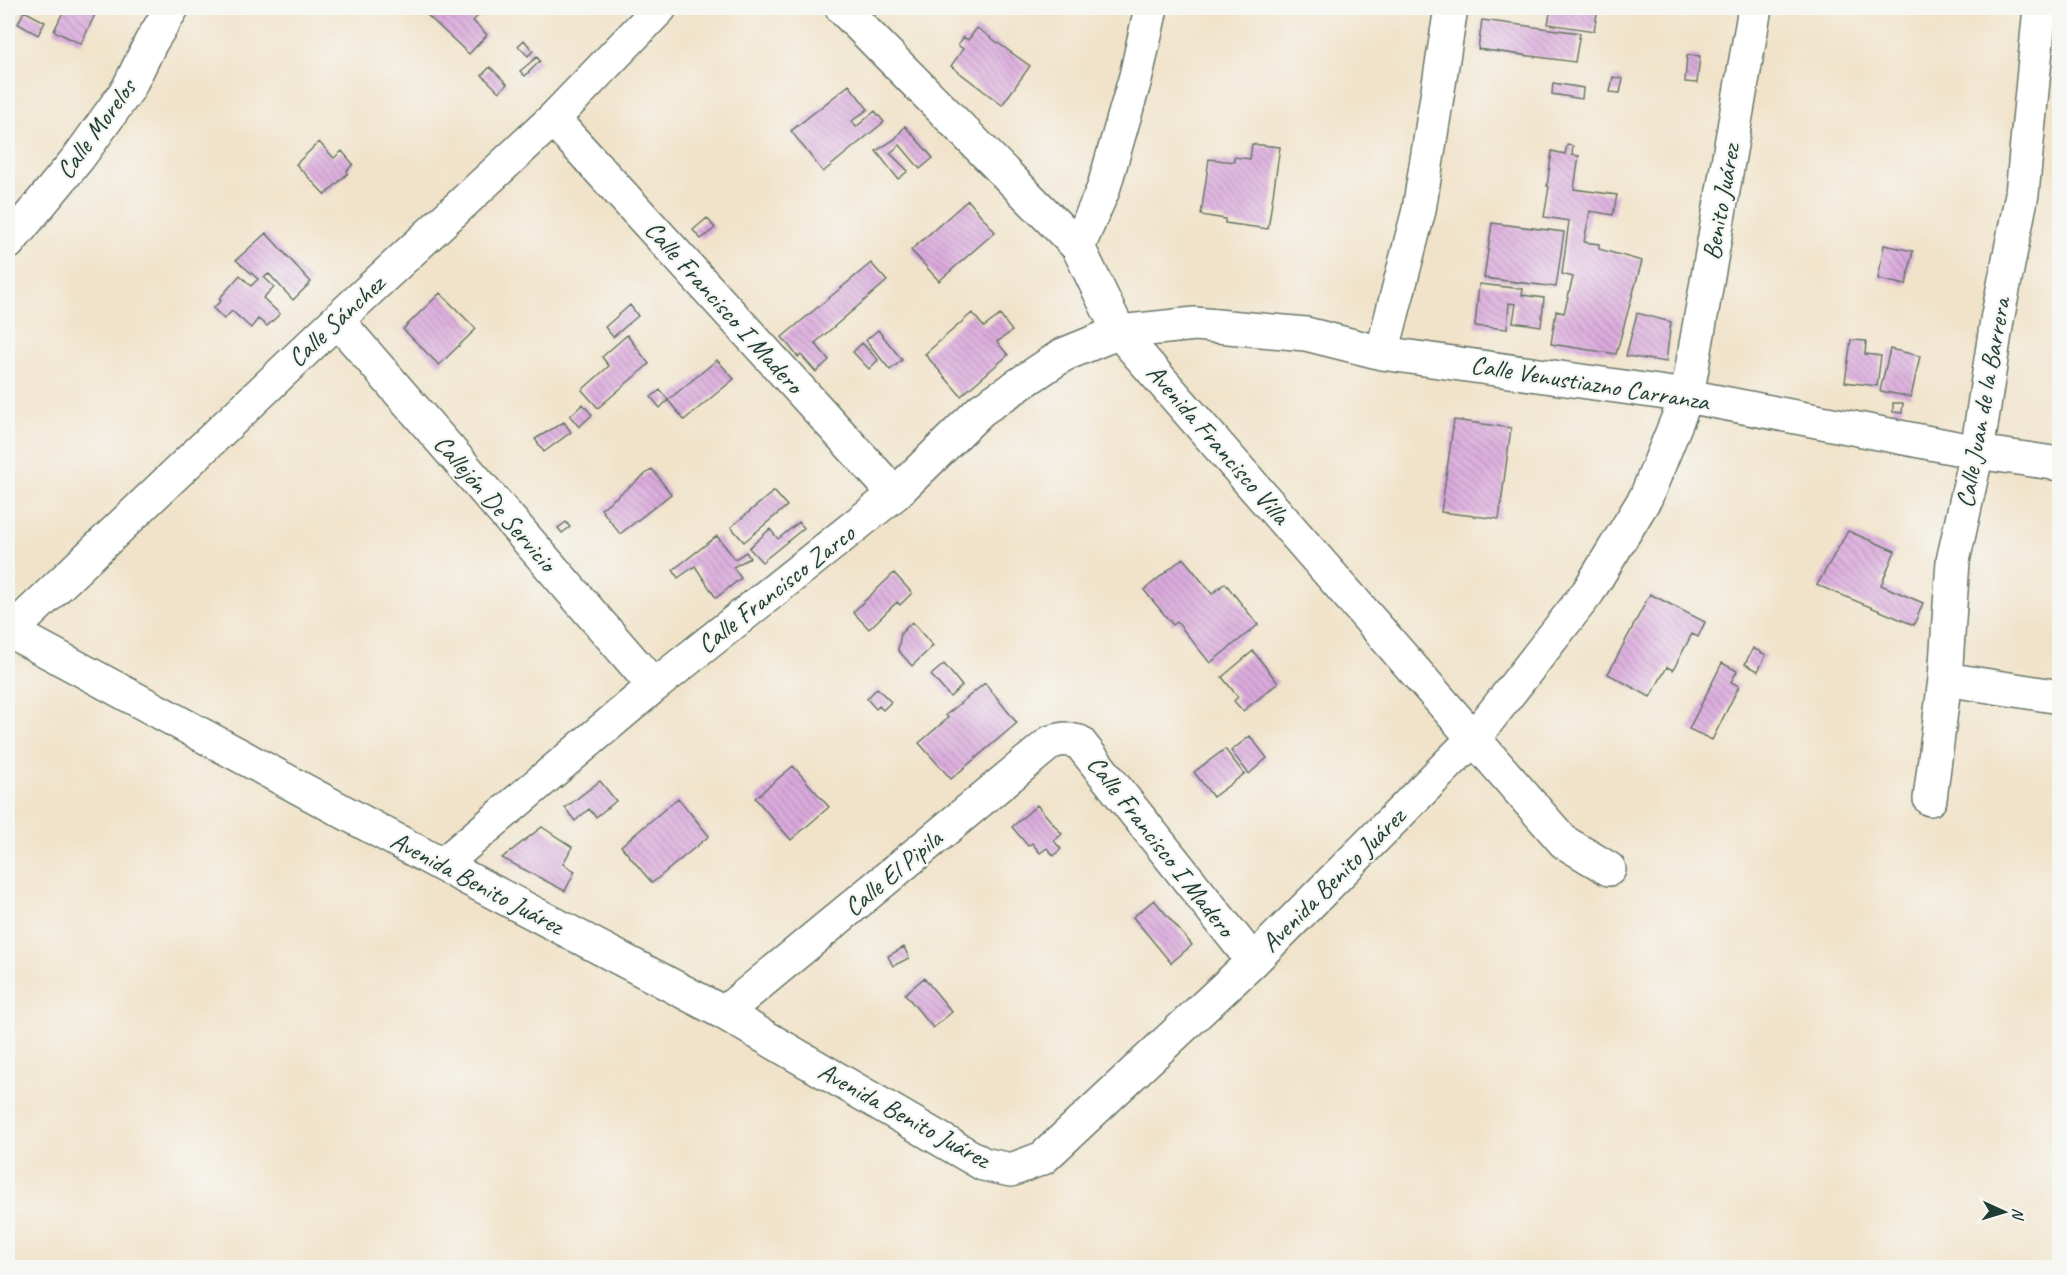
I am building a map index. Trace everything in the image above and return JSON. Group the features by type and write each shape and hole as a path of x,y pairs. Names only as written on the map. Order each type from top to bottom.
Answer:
{"street":[{"name":"Calle Morelos","path":"8,243 79,157 128,89 151,42 172,8"},
{"name":"Calle Sánchez","path":"9,631 553,119 660,8"},
{"name":"Avenida Francisco Villa","path":"842,8 1078,247 1119,332 1564,842 1609,870"},
{"path":"1078,247 1103,190 1136,76 1151,8"},
{"path":"1382,352 1419,210 1451,8"},
{"name":"Benito Juárez","path":"1688,396 1755,8"},
{"name":"Calle Juan de la Barrera","path":"1930,799 1945,680 1953,561 1977,452 1997,320 2022,194 2040,10"},
{"name":"Calle Francisco I Madero","path":"553,119 895,494"},
{"name":"Callejón De Servicio","path":"337,320 654,686"},
{"name":"Calle Venustiazno Carranza","path":"1119,332 1195,324 1306,334 1382,352 1688,396 1977,452 2060,464"},
{"name":"Calle Francisco Zarco","path":"442,865 654,686 895,494 981,410 1063,356 1119,332"},
{"name":"Avenida Benito Juárez","path":"9,631 442,865 724,1013 983,1164 1011,1170 1043,1158 1252,961 1474,738 1588,592 1646,496 1688,396"},
{"path":"1945,680 2060,697"},
{"name":"Calle Francisco I Madero","path":"1064,739 1079,742 1252,961"},
{"name":"Calle El Pipila","path":"724,1013 1052,742 1064,739"}],"path":[{"path":"1940,8 2040,10"}],"building":[{"path":"8,8 17,8 8,22"},
{"path":"65,8 98,8 81,44 54,31"},
{"path":"430,8 483,8 473,21 487,35 469,54 425,13"},
{"path":"1551,8 1598,8 1594,31 1548,24"},
{"path":"24,11 45,22 38,35 18,24"},
{"path":"1482,20 1580,33 1575,62 1478,49"},
{"path":"977,28 1030,66 1002,105 951,66 963,49 958,45 963,37 968,40"},
{"path":"524,40 533,51 528,56 518,46"},
{"path":"1687,55 1700,56 1697,83 1685,82"},
{"path":"537,57 540,61 525,76 520,71"},
{"path":"490,67 507,84 499,92 482,75"},
{"path":"1613,77 1623,79 1620,93 1610,92"},
{"path":"1553,83 1583,88 1582,99 1552,94"},
{"path":"849,85 868,109 852,121 856,127 875,111 884,122 823,172 791,131"},
{"path":"905,126 933,158 920,169 900,145 890,153 908,171 898,179 876,151 895,139"},
{"path":"319,142 334,158 342,151 353,164 347,171 348,173 325,195 296,164"},
{"path":"1252,144 1280,147 1268,229 1225,223 1225,219 1201,215 1209,159 1234,162 1234,157 1250,159"},
{"path":"1567,145 1573,146 1572,155 1579,156 1574,189 1617,195 1613,215 1590,211 1584,242 1599,244 1599,249 1642,261 1616,354 1551,344 1556,311 1564,313 1573,277 1562,274 1569,221 1544,217 1552,151 1565,154"},
{"path":"968,200 995,232 939,281 911,250"},
{"path":"707,218 715,228 701,239 693,230"},
{"path":"1492,223 1564,232 1556,287 1484,278"},
{"path":"266,233 311,282 293,300 269,274 264,277 274,287 263,298 280,314 267,326 258,319 251,328 232,311 224,319 213,308 240,275 251,286 258,279 236,260"},
{"path":"1884,245 1913,251 1906,285 1878,279"},
{"path":"871,263 887,281 815,343 829,360 816,372 801,355 798,357 782,337"},
{"path":"1479,284 1523,289 1522,295 1544,298 1541,326 1513,322 1516,304 1509,303 1507,329 1475,326"},
{"path":"440,293 476,329 439,365 403,329"},
{"path":"630,305 638,316 613,337 605,327"},
{"path":"972,313 984,327 1000,315 1012,331 997,342 1008,355 961,396 925,354"},
{"path":"1637,313 1671,322 1666,362 1626,356"},
{"path":"878,330 902,360 890,370 866,340"},
{"path":"627,335 649,364 598,408 582,390 609,366 602,357"},
{"path":"1851,340 1866,341 1865,354 1881,356 1877,386 1845,382"},
{"path":"862,343 878,360 869,369 853,352"},
{"path":"1890,349 1920,356 1911,397 1880,391"},
{"path":"717,360 734,379 684,420 668,400"},
{"path":"660,390 668,400 660,408 651,397"},
{"path":"1893,403 1903,403 1902,413 1893,412"},
{"path":"583,404 592,415 579,427 570,416"},
{"path":"1454,420 1511,428 1499,519 1441,512"},
{"path":"564,422 571,432 544,452 535,439"},
{"path":"652,469 671,494 620,534 601,509"},
{"path":"774,491 787,506 744,542 731,527"},
{"path":"566,522 570,527 562,533 558,528"},
{"path":"799,522 804,528 762,562 749,548 770,529 778,539"},
{"path":"1848,531 1895,551 1881,585 1923,603 1914,625 1817,585"},
{"path":"717,536 735,559 746,552 750,558 733,567 741,578 716,598 695,566 678,578 673,570"},
{"path":"1183,558 1212,594 1225,583 1258,625 1210,663 1177,622 1173,625 1144,590"},
{"path":"894,573 912,593 900,605 897,602 869,629 853,612"},
{"path":"1650,594 1705,622 1698,637 1692,634 1673,670 1667,667 1650,697 1608,674"},
{"path":"912,622 933,646 912,666 898,650 901,633"},
{"path":"1753,648 1766,655 1758,671 1745,664"},
{"path":"1253,651 1278,683 1243,711 1234,701 1238,697 1222,677"},
{"path":"1722,663 1737,671 1731,682 1739,686 1712,740 1689,729"},
{"path":"944,664 962,686 950,697 931,675"},
{"path":"985,683 1017,723 951,779 919,743 948,718 946,715"},
{"path":"877,688 891,702 883,710 879,706 876,709 867,699"},
{"path":"1250,736 1267,758 1249,774 1231,751"},
{"path":"1225,749 1244,774 1213,797 1194,772"},
{"path":"793,766 829,807 791,840 755,798"},
{"path":"600,781 616,801 596,817 589,809 575,821 565,808"},
{"path":"678,798 709,836 652,883 621,846"},
{"path":"1037,805 1062,834 1054,841 1061,849 1054,856 1047,848 1040,853 1032,843 1028,846 1012,827"},
{"path":"542,827 572,847 563,864 575,871 565,891 502,858"},
{"path":"1154,900 1192,945 1171,963 1133,917"},
{"path":"904,947 909,958 893,966 888,956"},
{"path":"924,978 952,1012 933,1028 905,994"}]}
